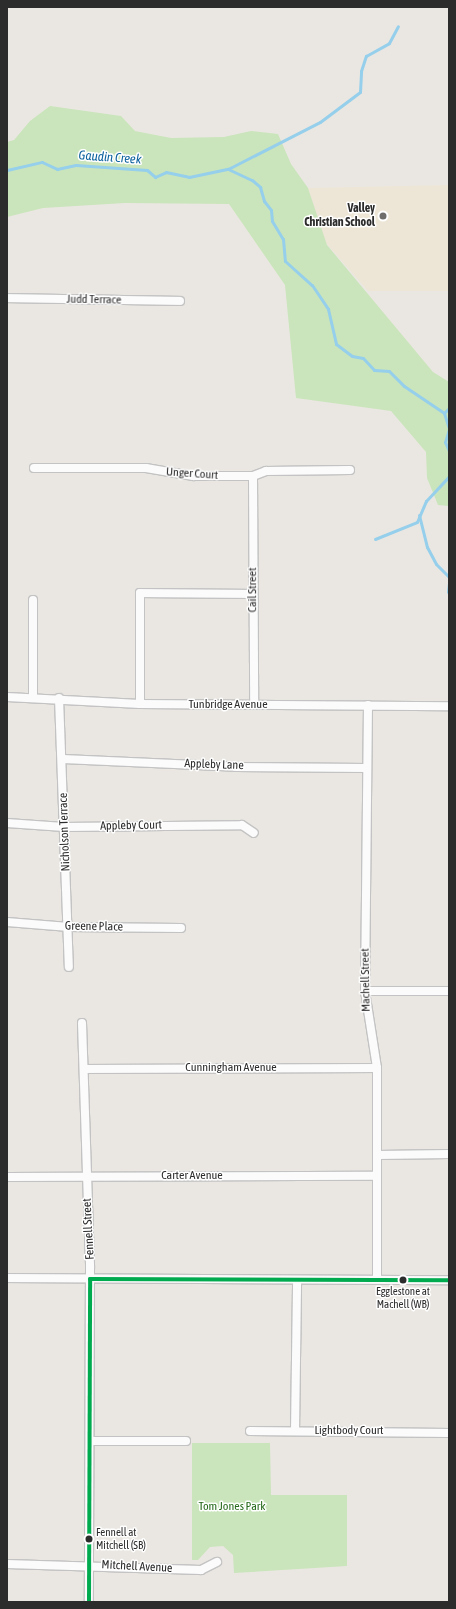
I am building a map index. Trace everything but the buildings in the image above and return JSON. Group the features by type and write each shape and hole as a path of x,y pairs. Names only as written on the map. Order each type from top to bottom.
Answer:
{"street":[{"name":"Judd Terrace","path":"7,298 180,301"},
{"name":"Unger Court","path":"34,468 146,468 193,476 254,476 266,471 350,470"},
{"name":"Cail Street","path":"254,476 254,705"},
{"path":"140,704 140,593 253,594"},
{"path":"33,600 33,697"},
{"name":"Tunbridge Avenue","path":"7,697 59,698 140,704 449,706"},
{"name":"Nicholson Terrace","path":"59,698 63,759 69,966"},
{"name":"Machell Street","path":"368,705 366,768 365,991 377,1068 377,1278"},
{"name":"Appleby Lane","path":"63,759 236,767 366,768"},
{"name":"Appleby Court","path":"7,823 64,826 242,825 254,833"},
{"name":"Greene Place","path":"7,922 69,927 181,928"},
{"path":"365,991 449,991"},
{"name":"Fennell Street","path":"82,1023 85,1069 92,1441 88,1565 89,1602"},
{"name":"Cunningham Avenue","path":"85,1069 377,1068"},
{"path":"378,1155 449,1154"},
{"name":"Carter Avenue","path":"7,1176 377,1176"},
{"path":"7,1278 297,1280 377,1278 449,1280"},
{"path":"295,1431 297,1280"},
{"name":"Lightbody Court","path":"250,1431 449,1433"},
{"path":"92,1441 186,1441"},
{"name":"Mitchell Avenue","path":"7,1564 88,1565 201,1570 217,1562"}],"shaded area":[{"name":"Valley Christian School","path":"449,185 449,291 368,291 326,243 308,188"}],"green space":[{"path":"50,106 121,116 135,131 171,138 224,137 251,131 278,134 291,164 308,188 327,245 433,372 449,382 449,506 438,505 427,478 426,452 391,411 296,398 285,285 229,204 125,203 43,208 7,217 7,142 14,140 30,121"},
{"name":"Tom Jones Park","path":"192,1443 270,1443 271,1495 347,1495 347,1566 234,1573 233,1555 223,1546 210,1547 198,1560 192,1560"}],"waterway":[{"path":"228,169 320,122 360,92 361,71 366,56 389,43 398,26"},
{"name":"Gaudin Creek","path":"7,170 42,162 57,169 76,165 147,170 155,177 166,172 189,177 228,169 252,180 260,187 264,201 271,210 272,221 283,239 285,261 312,285 328,309 336,344 352,356 363,358 374,370 389,371 404,386 444,413 449,428"},
{"name":"Gaudin Creek","path":"444,413 449,408"},
{"name":"Gaudin Creek","path":"449,429 445,442 449,451"},
{"path":"375,539 417,522 426,501 449,476"},
{"path":"419,515 427,547 436,564 449,577"},
{"path":"448,592 449,583"}],"transit line":[{"path":"89,1602 90,1279 449,1280"}],"place":[{"name":"Valley Christian School","path":"383,216"},
{"name":"Egglestone at Machell (WB)","path":"403,1280"},
{"name":"Fennell at Mitchell (SB)","path":"89,1539"}]}
